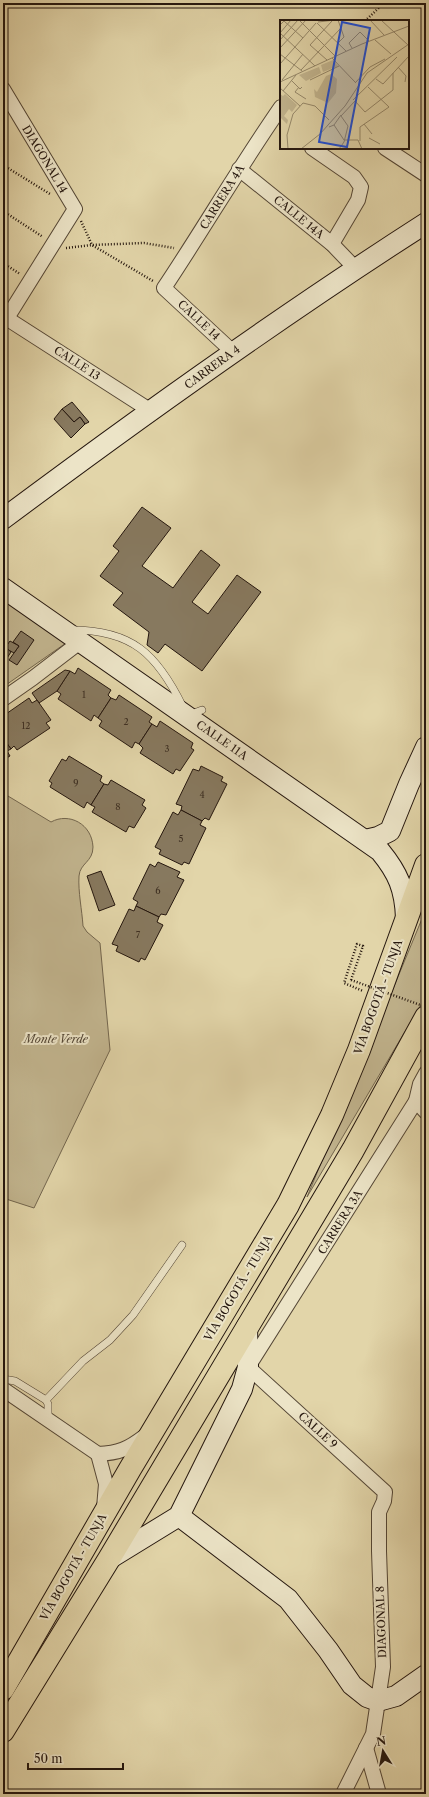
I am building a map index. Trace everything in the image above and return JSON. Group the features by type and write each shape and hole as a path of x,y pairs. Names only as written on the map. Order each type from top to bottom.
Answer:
{"highway":[{"name":"VÍA BOGOTÁ - TUNJA","path":"3,1689 155,1428 288,1205 332,1115 359,1050 426,865"},
{"path":"3,1731 109,1558 353,1150 426,1017"}],"street":[{"name":"DIAGONAL 14","path":"4,93 75,209"},
{"name":"CARRERA 4A","path":"164,288 189,251 239,169 276,124 280,110"},
{"path":"313,149 354,177 362,187 358,200 332,244"},
{"path":"387,149 426,175"},
{"name":"CALLE 14A","path":"239,169 332,244 355,268"},
{"path":"5,317 31,280 75,209"},
{"name":"CARRERA 4","path":"6,513 233,352 355,268 426,223"},
{"name":"CALLE 14","path":"164,288 233,352"},
{"name":"CALLE 13","path":"5,317 55,344 151,411"},
{"name":"CALLE 11A","path":"3,588 80,642 195,713 380,851 392,865 400,882 405,900 406,918"},
{"path":"3,699 80,642"},
{"path":"365,840 378,837 390,831 426,747"},
{"name":"CARRERA 3A","path":"248,1367 416,1101 420,1084 426,1073"},
{"path":"416,1101 426,1112"},
{"name":"CARRERA 3A","path":"179,1516 242,1389 248,1367 247,1326"},
{"name":"CALLE 9","path":"248,1367 384,1489 386,1495"},
{"path":"3,1389 98,1454 114,1453 132,1447 155,1428"},
{"path":"98,1454 106,1484 104,1515"},
{"name":"DIAGONAL 8","path":"344,1794 373,1734 383,1667 378,1551 379,1512 386,1495"},
{"path":"109,1558 179,1516 288,1598 328,1650 352,1685 367,1697 378,1701 396,1696 426,1675"},
{"path":"366,1748 380,1794"}],"lane":[{"path":"64,630 103,632 123,638 142,650 158,666 195,713"},
{"path":"46,1400 84,1361 110,1340 133,1315 182,1245"},
{"path":"3,1379 15,1381 46,1400 48,1404 48,1419"}],"path":[{"path":"366,20 384,3"},
{"path":"3,165 75,209 92,245 164,288"},
{"path":"3,211 59,249 92,245 144,243 189,251"},
{"path":"3,263 31,280"},
{"path":"344,983 358,944 363,946 351,980 426,1007"}],"green space":[{"path":"3,599 66,643 3,687"},
{"name":"Monte Verde","path":"3,793 51,822 65,818 78,822 89,832 92,839 93,847 91,856 82,868 79,876 80,895 83,926 87,932 100,943 110,1050 34,1208 3,1198"},
{"path":"426,909 426,996 307,1197"}],"building":[{"path":"72,402 89,422 85,424 80,417 74,422 62,409"},
{"path":"62,409 74,422 80,417 85,424 71,438 54,419"},
{"path":"142,507 171,528 142,566 173,588 201,550 220,565 192,602 208,614 237,575 261,592 202,671 165,644 158,653 147,645 149,632 113,605 123,593 100,576 119,551 113,546"},
{"path":"21,631 34,640 17,665 9,660 19,646 13,642"},
{"path":"10,641 19,646 14,653 5,648"},
{"path":"4,646 11,652 5,661 3,660"},
{"path":"78,668 111,690 108,695 111,698 98,718 94,715 91,721 58,699 61,694 57,691 70,671 75,674"},
{"path":"65,670 70,671 57,691 39,703 32,693"},
{"path":"119,695 152,717 149,722 152,724 139,744 135,742 132,748 99,726 102,721 98,718 111,698 116,700"},
{"path":"29,698 32,703 37,700 51,720 46,723 50,728 17,750 14,746 11,749 3,738 3,716"},
{"path":"160,721 193,743 191,748 194,750 180,771 176,769 173,774 140,753 143,748 139,744 152,724 157,727"},
{"path":"3,738 11,749 7,751 10,756 3,760"},
{"path":"69,756 102,776 100,781 104,784 91,805 87,802 84,808 50,787 52,783 49,781 62,759 66,761"},
{"path":"201,766 223,777 221,781 227,784 209,820 205,818 202,821 181,810 182,806 176,804 193,769 199,771"},
{"path":"111,780 145,800 142,805 146,808 134,828 129,826 126,832 92,812 95,807 91,805 104,784 108,785"},
{"path":"181,810 202,821 200,825 206,828 189,864 184,862 182,865 159,854 161,850 155,847 173,812 178,815"},
{"path":"158,862 180,872 177,877 184,880 166,915 161,914 159,917 136,906 138,902 133,899 150,864 155,867"},
{"path":"101,871 115,905 99,911 87,876"},
{"path":"136,906 159,917 157,922 163,925 145,960 141,958 139,962 116,951 118,946 112,944 129,909 134,911"}]}
